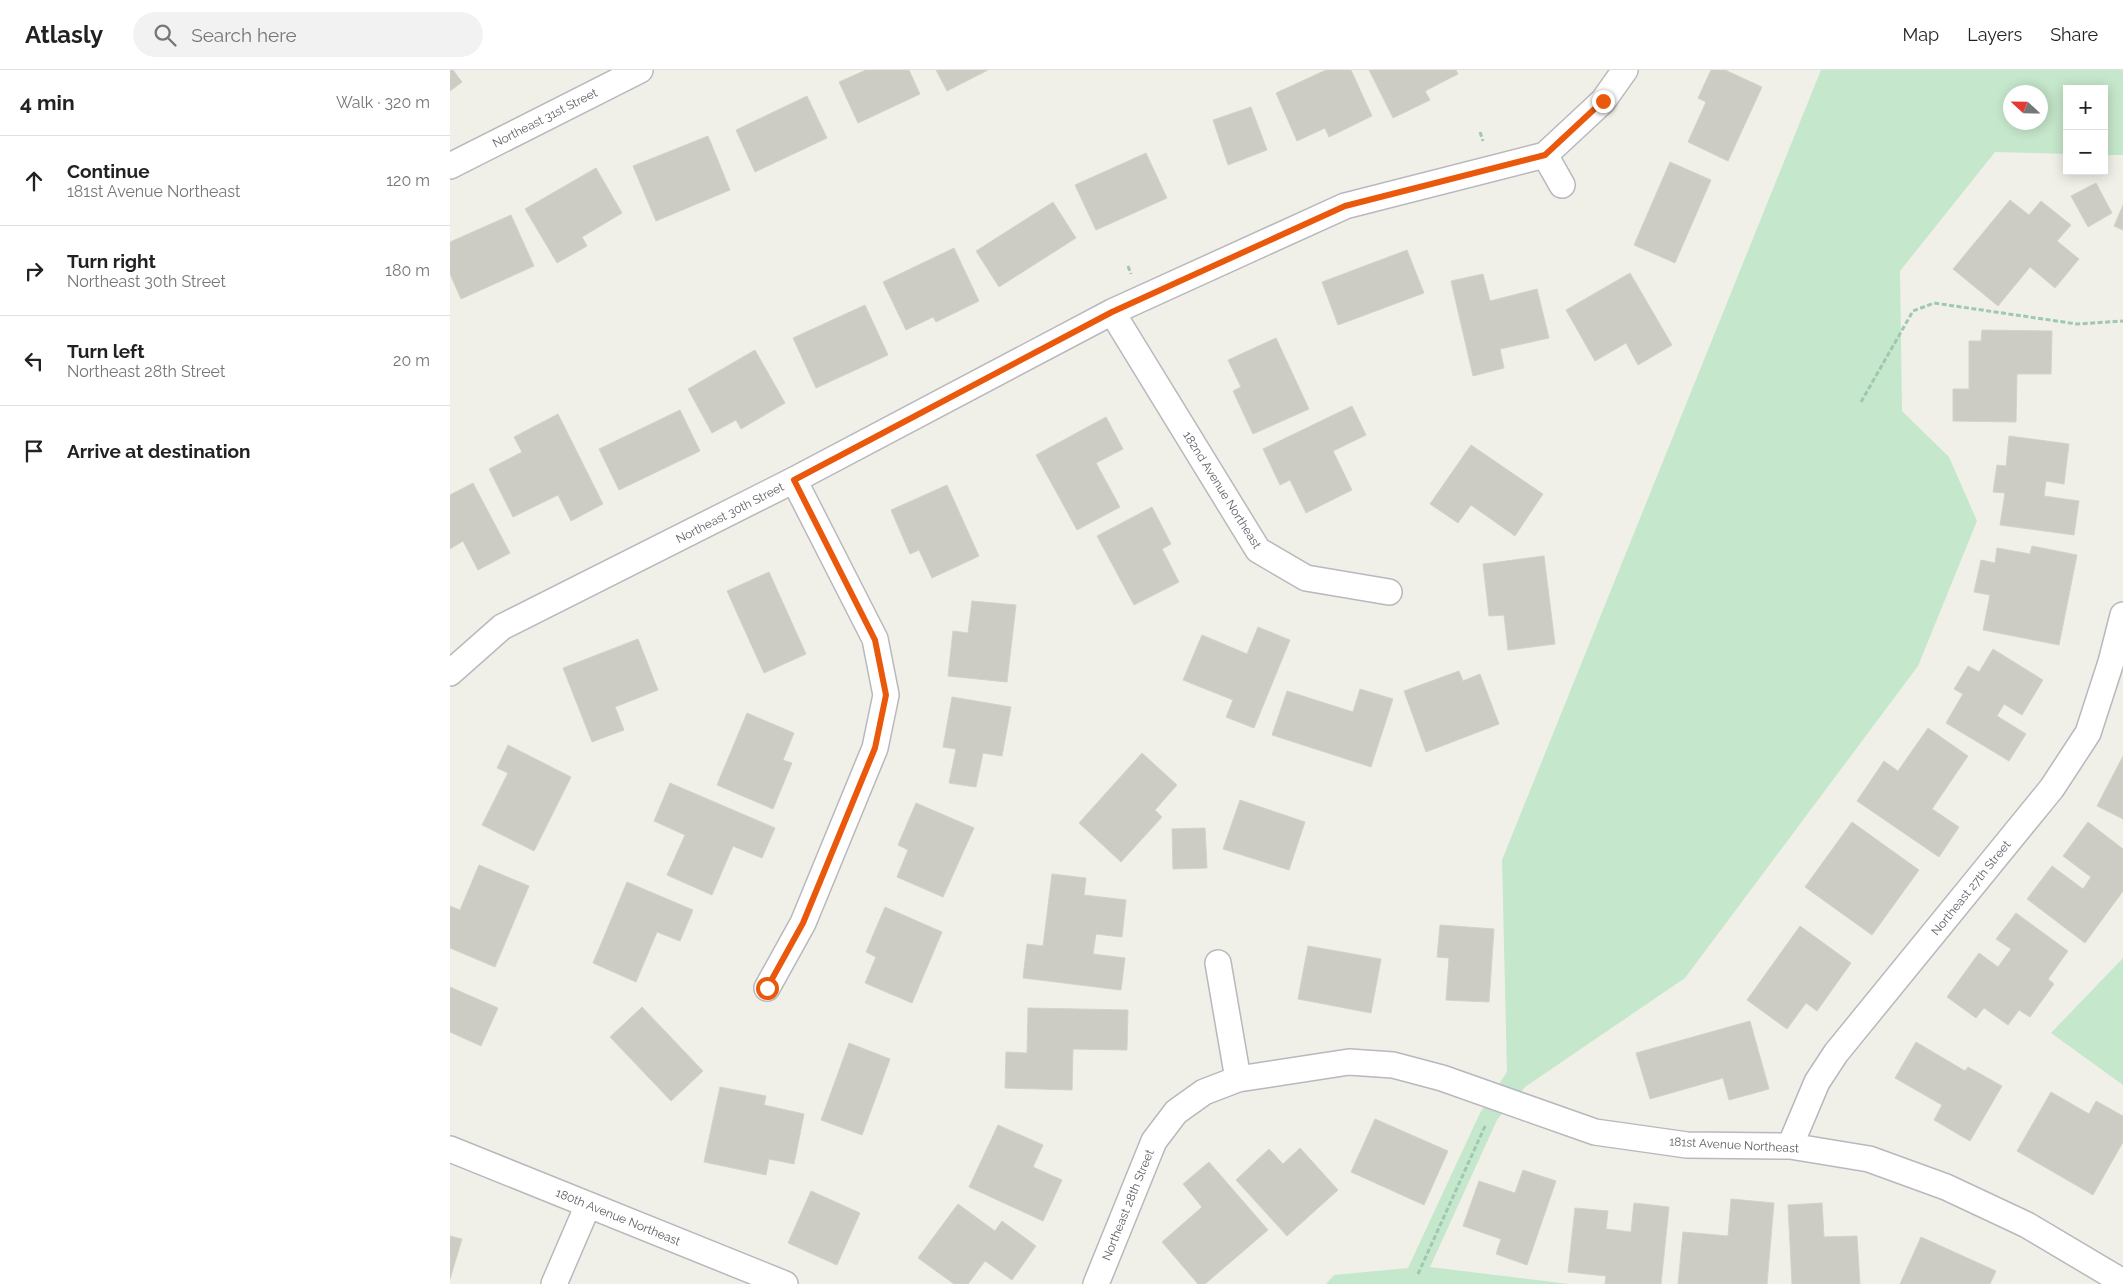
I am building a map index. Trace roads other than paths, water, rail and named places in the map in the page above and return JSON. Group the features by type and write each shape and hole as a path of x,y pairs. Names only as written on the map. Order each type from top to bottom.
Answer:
{"street":[{"name":"Northeast 31st Street","path":"450,166 640,70"},
{"path":"1562,185 1545,155 1603,101 1625,70"},
{"name":"Northeast 30th Street","path":"450,673 502,627 794,480 1112,312 1345,206 1545,155"},
{"name":"182nd Avenue Northeast","path":"1112,312 1258,550 1306,578 1389,592"},
{"path":"767,988 803,923 871,758 875,748 886,695 875,640 794,480"},
{"name":"Northeast 27th Street","path":"1790,1146 1817,1082 1836,1052 2052,788 2088,733 2111,662 2123,615"},
{"path":"1218,963 1238,1079"},
{"name":"181st Avenue Northeast","path":"1238,1079 1349,1062 1394,1065 1442,1078 1595,1132 1687,1146 1790,1146 1869,1159 1946,1187 2027,1225 2123,1282"},
{"name":"Northeast 28th Street","path":"1096,1284 1154,1141 1176,1112 1204,1092 1238,1079"},
{"name":"180th Avenue Northeast","path":"450,1149 785,1284"},
{"path":"554,1284 588,1205"}]}
